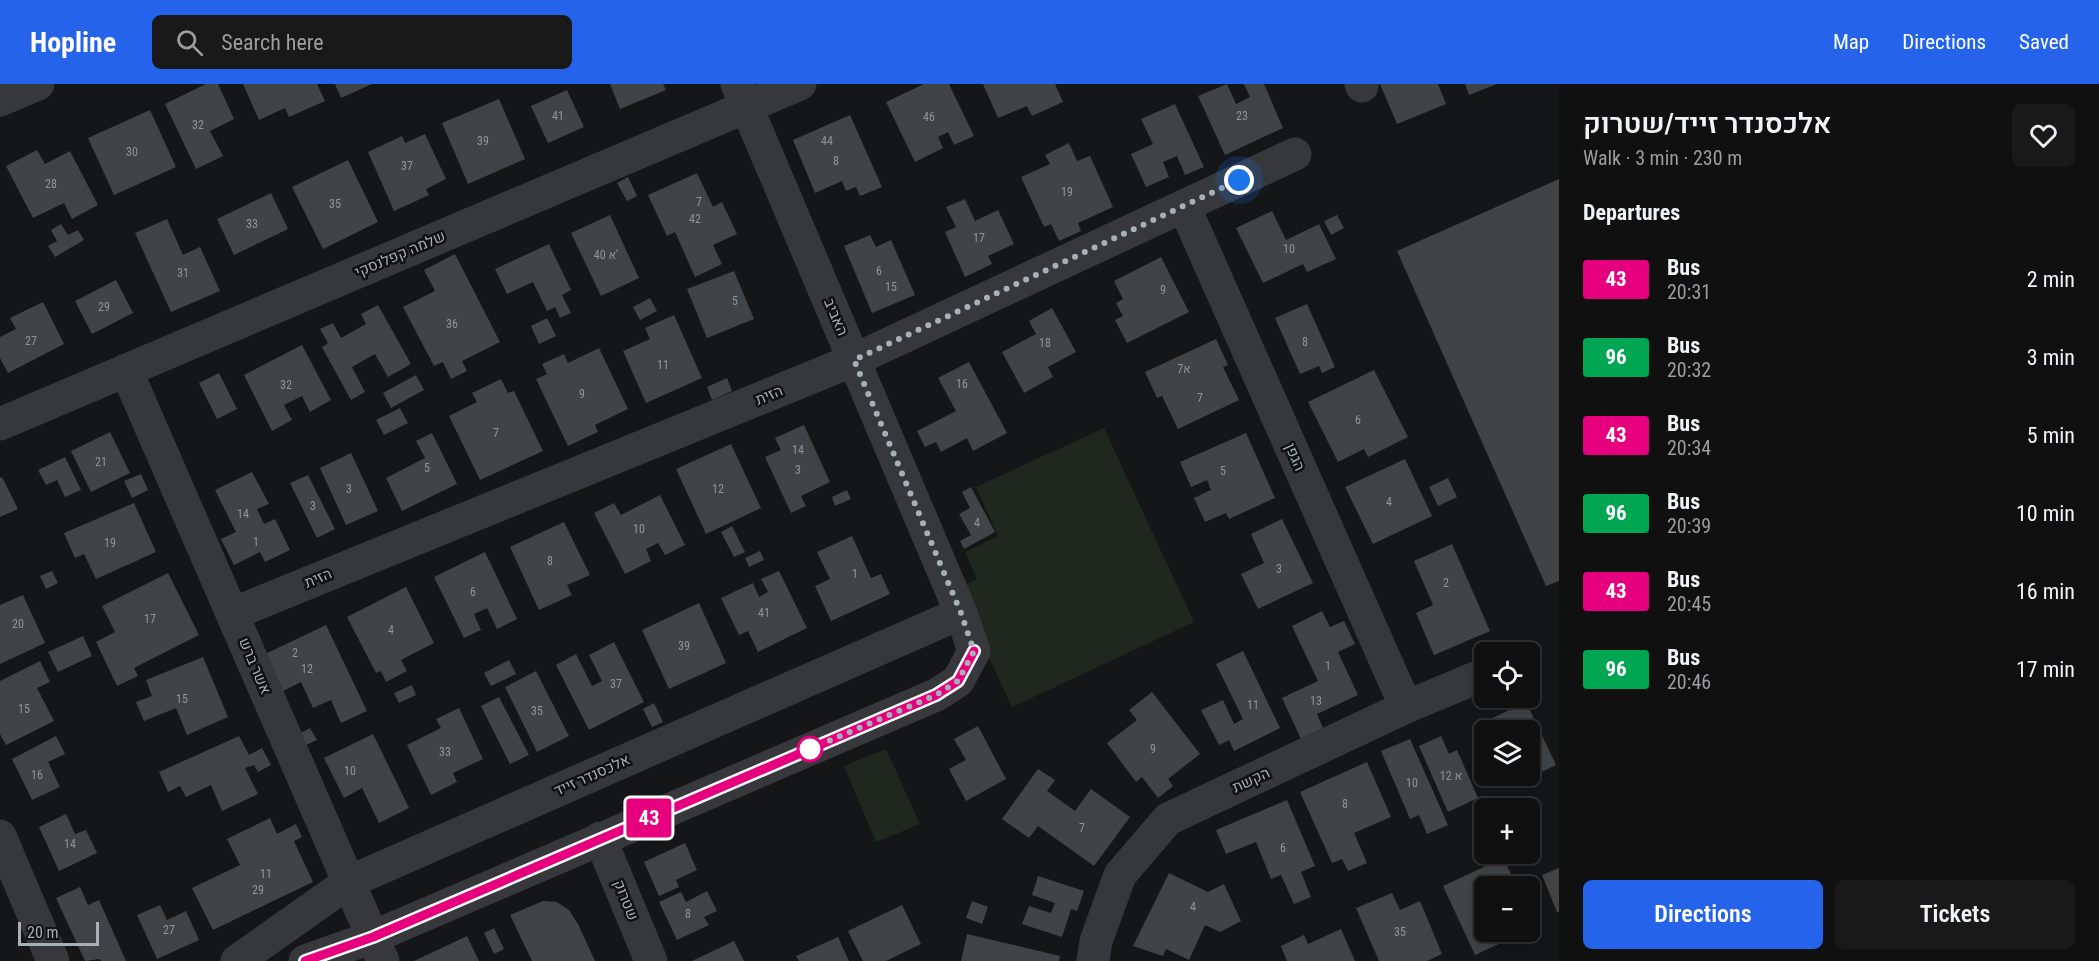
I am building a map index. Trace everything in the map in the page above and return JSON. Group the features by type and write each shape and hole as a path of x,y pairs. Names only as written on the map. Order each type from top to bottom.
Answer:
{"street":[{"name":"שלמה קפלנסקי","path":"0,424 741,96 800,84"},
{"path":"0,100 35,85"},
{"name":"האביב","path":"600,838 936,695 958,681 974,651 961,613 741,96"},
{"name":"הזית","path":"232,614 854,360 1295,154"},
{"name":"הגפן","path":"1184,206 1406,707"},
{"name":"אשר ברש","path":"126,370 378,949"},
{"name":"אלכסנדר זייד","path":"237,961 349,882 961,613"},
{"name":"הקשת","path":"1093,961 1096,941 1120,875 1168,819 1406,707 1474,679"},
{"path":"0,837 53,961"},
{"path":"305,961 378,949 600,838"},
{"name":"שטרוק","path":"600,838 651,961"}],"shaded area":[{"path":"1104,428 1194,622 1012,707 957,589 977,579 965,552 998,536 976,487"},
{"path":"886,749 920,824 876,842 844,766"}],"building":[{"path":"206,84 218,84 234,119 210,131 223,156 196,169 165,104"},
{"path":"243,84 317,84 325,101 289,117 285,108 259,120"},
{"path":"335,84 372,84 341,98"},
{"path":"610,84 663,84 666,90 620,109"},
{"path":"924,84 949,84 974,136 954,145 948,132 938,137 943,148 915,162 886,102"},
{"path":"983,84 1055,84 1063,102 1032,116 1027,106 998,118"},
{"path":"1227,84 1236,104 1250,97 1244,84 1264,84 1283,128 1225,155 1198,96"},
{"path":"1380,84 1438,84 1446,104 1397,124"},
{"path":"1465,84 1497,84 1469,95"},
{"path":"567,90 584,127 548,143 531,106"},
{"path":"499,99 525,159 468,184 442,123"},
{"path":"1175,104 1204,167 1185,175 1177,156 1163,162 1169,177 1146,187 1131,154 1153,144 1141,119"},
{"path":"150,110 176,167 114,195 88,138"},
{"path":"850,115 882,187 860,196 856,187 846,191 842,181 815,193 793,140"},
{"path":"425,134 446,179 426,189 429,195 394,211 368,152 402,136 405,143"},
{"path":"1069,143 1077,161 1090,156 1113,207 1078,223 1081,231 1059,241 1051,224 1044,227 1021,177 1050,164 1045,155"},
{"path":"37,150 45,164 70,151 98,205 72,219 64,203 33,218 6,166"},
{"path":"348,160 378,222 323,249 292,187"},
{"path":"697,173 713,207 722,202 737,234 713,245 722,264 695,277 675,232 667,236 648,195"},
{"path":"628,177 637,196 627,201 617,183"},
{"path":"1559,179 1559,581 1546,586 1397,251"},
{"path":"271,193 288,229 234,255 217,219"},
{"path":"965,199 975,221 998,210 1014,244 988,256 992,264 965,277 945,232 956,227 946,207"},
{"path":"1272,211 1286,240 1319,224 1336,259 1307,272 1303,264 1263,283 1236,228"},
{"path":"610,215 639,278 601,296 571,233"},
{"path":"1337,215 1344,228 1331,235 1324,221"},
{"path":"167,219 183,255 200,247 220,291 171,312 135,233"},
{"path":"61,224 68,235 78,230 84,240 55,257 48,246 57,241 51,230"},
{"path":"870,235 876,247 891,240 915,295 872,313 844,246"},
{"path":"549,244 571,290 562,295 571,313 560,318 555,307 547,311 533,282 507,294 495,269"},
{"path":"455,254 500,342 462,361 467,371 451,379 443,362 434,366 403,307 435,291 424,270"},
{"path":"1161,257 1189,312 1127,343 1115,320 1123,316 1116,303 1123,299 1114,281"},
{"path":"734,271 754,319 707,338 687,289"},
{"path":"116,280 133,313 92,334 75,301"},
{"path":"650,298 657,311 640,320 633,307"},
{"path":"43,302 64,344 8,373 0,358 0,337 16,329 10,318"},
{"path":"1307,304 1335,367 1322,373 1319,366 1300,374 1275,318"},
{"path":"378,305 411,364 388,377 375,354 352,367 365,392 351,400 322,347 328,343 320,329 333,323 341,338 366,324 361,314"},
{"path":"1052,308 1076,352 1048,367 1053,377 1024,393 1002,352 1036,334 1029,321"},
{"path":"674,315 702,378 646,403 623,351 650,339 645,328"},
{"path":"547,318 556,336 539,344 531,326"},
{"path":"1216,339 1228,365 1223,367 1239,400 1178,429 1162,396 1157,398 1145,372"},
{"path":"302,345 331,400 310,412 302,396 284,405 292,420 272,431 244,375"},
{"path":"599,348 628,409 595,425 598,432 568,446 536,379 547,374 542,364 564,354 568,363"},
{"path":"969,362 1007,433 973,451 967,438 941,452 936,442 925,447 917,431 956,411 938,378"},
{"path":"1374,370 1408,437 1368,457 1364,449 1338,462 1308,402"},
{"path":"219,373 237,409 217,419 199,383"},
{"path":"416,375 424,390 391,408 383,393"},
{"path":"727,378 732,391 712,400 707,387"},
{"path":"501,379 508,393 514,391 543,451 480,480 449,416 477,402 472,393"},
{"path":"400,408 408,423 384,435 376,420"},
{"path":"804,425 830,482 801,496 806,506 791,513 765,457 781,450 775,438"},
{"path":"110,432 130,473 91,492 71,451"},
{"path":"432,433 457,484 402,511 386,478 425,458 416,441"},
{"path":"1246,433 1275,498 1229,519 1226,513 1205,522 1194,498 1211,490 1207,480 1191,487 1180,462"},
{"path":"731,444 761,508 706,534 676,469"},
{"path":"351,453 378,511 346,525 320,468"},
{"path":"65,457 81,490 65,497 57,480 46,485 38,470"},
{"path":"1405,459 1432,516 1373,544 1345,487"},
{"path":"252,472 269,504 257,509 264,524 275,519 290,550 265,562 260,552 234,565 221,539 236,532 215,490"},
{"path":"141,474 148,490 132,498 124,481"},
{"path":"308,475 335,529 317,538 290,483"},
{"path":"2,477 18,509 0,517 0,478"},
{"path":"1448,478 1457,497 1438,506 1429,487"},
{"path":"971,487 995,532 964,549 960,541 971,535 959,514 970,508 962,492"},
{"path":"847,490 851,499 835,506 832,497"},
{"path":"660,495 685,545 665,555 658,543 646,549 651,561 625,574 594,513 614,503 621,515"},
{"path":"134,503 156,552 96,579 84,554 75,558 64,533"},
{"path":"1282,519 1313,583 1258,609 1241,574 1264,563 1251,534"},
{"path":"564,522 590,575 567,585 572,595 539,610 510,547"},
{"path":"732,526 745,552 734,557 721,532"},
{"path":"852,536 871,578 881,574 890,594 831,621 815,586 830,579 817,552"},
{"path":"1452,544 1490,631 1434,655 1416,613 1433,605 1414,561"},
{"path":"760,551 764,560 749,567 745,558"},
{"path":"485,552 517,619 497,629 487,608 474,614 481,630 464,638 434,577"},
{"path":"52,571 58,583 46,589 40,576"},
{"path":"779,571 807,628 758,652 748,631 739,635 721,598 753,583 759,597 768,592 761,579"},
{"path":"168,573 199,635 134,668 138,676 117,686 96,642 115,632 102,606"},
{"path":"406,587 434,643 401,660 407,671 386,682 381,671 376,673 347,617"},
{"path":"23,595 45,643 0,664 0,605"},
{"path":"699,603 726,663 669,689 642,630"},
{"path":"1322,611 1330,627 1344,621 1355,644 1338,652 1358,695 1317,714 1323,728 1301,739 1282,698 1318,681 1292,626"},
{"path":"326,625 367,711 341,723 331,700 313,708 301,682 279,693 261,656"},
{"path":"83,636 92,656 58,672 48,652"},
{"path":"614,642 644,702 589,730 556,665 576,654 592,686 602,681 589,655"},
{"path":"1243,651 1280,728 1234,751 1229,740 1219,745 1201,710 1223,700 1234,724 1243,719 1216,664"},
{"path":"203,657 228,717 187,735 176,708 144,721 136,702 152,696 146,680"},
{"path":"509,660 516,674 491,686 484,673"},
{"path":"40,661 50,682 37,688 54,721 6,745 0,734 0,681"},
{"path":"536,671 569,736 537,752 505,687"},
{"path":"412,685 416,695 399,703 394,693"},
{"path":"1152,692 1200,754 1168,779 1173,786 1158,798 1142,777 1136,782 1107,743 1137,720 1129,710"},
{"path":"499,697 529,755 510,764 481,706"},
{"path":"654,703 663,722 652,727 643,709"},
{"path":"459,708 483,759 453,773 457,782 431,795 407,745 441,728 436,719"},
{"path":"1513,708 1529,708 1535,720 1488,720"},
{"path":"978,726 1006,779 966,801 949,769 966,760 954,739"},
{"path":"310,728 317,740 295,750 289,739"},
{"path":"1540,731 1556,765 1540,773"},
{"path":"373,734 409,808 379,823 362,788 344,798 324,758"},
{"path":"56,736 65,754 48,762 60,787 32,800 12,759"},
{"path":"239,736 249,755 262,748 271,765 258,772 254,765 245,768 258,794 222,811 211,785 186,797 180,786 168,792 159,772"},
{"path":"1441,736 1449,754 1457,750 1478,798 1448,812 1419,746"},
{"path":"1410,739 1448,825 1427,834 1419,815 1410,819 1381,751"},
{"path":"1367,762 1391,817 1354,833 1367,863 1348,871 1342,859 1332,863 1300,792"},
{"path":"1038,769 1055,780 1047,791 1075,811 1091,789 1130,817 1094,866 1038,826 1029,838 1002,819"},
{"path":"1287,800 1315,866 1301,872 1311,897 1294,904 1281,875 1271,879 1256,842 1226,854 1216,830"},
{"path":"66,814 75,834 86,830 97,853 59,871 39,827"},
{"path":"270,818 277,834 296,824 302,837 294,841 313,882 213,930 192,888 240,865 227,839"},
{"path":"685,843 697,870 676,880 679,887 659,896 644,862"},
{"path":"1490,864 1506,864 1512,876 1474,876 1474,942 1501,943 1475,955 1443,886"},
{"path":"1559,868 1559,912 1557,912 1542,875"},
{"path":"1169,873 1208,892 1224,884 1241,921 1220,932 1205,925 1189,960 1166,949 1163,956 1133,946"},
{"path":"1038,876 1084,891 1077,911 1071,909 1062,937 1022,924 1029,906 1051,913 1055,903 1032,895"},
{"path":"80,887 88,905 99,900 126,961 101,961 100,959 85,961 56,898"},
{"path":"707,891 717,911 704,917 709,925 677,940 659,902 681,892 686,902"},
{"path":"1392,893 1400,910 1420,901 1442,954 1427,961 1379,961 1356,908"},
{"path":"543,901 557,902 569,910 595,961 532,961 510,915"},
{"path":"972,901 988,907 982,924 966,918"},
{"path":"160,905 167,920 186,911 199,940 157,959 137,915"},
{"path":"902,905 921,944 886,961 863,961 848,931"},
{"path":"494,928 504,949 494,954 484,933"},
{"path":"1341,929 1355,961 1287,961 1281,946 1304,935 1308,944"},
{"path":"967,934 1060,956 1059,961 961,961"},
{"path":"467,936 479,961 414,961"},
{"path":"838,937 849,961 799,961 796,956"},
{"path":"734,941 744,961 692,961"}],"bus line":[{"name":"43","path":"305,961 373,937 936,695 958,681 974,651"}],"route":[{"path":"810,749 936,695 958,681 974,651 961,613 854,360 1239,180"}]}
